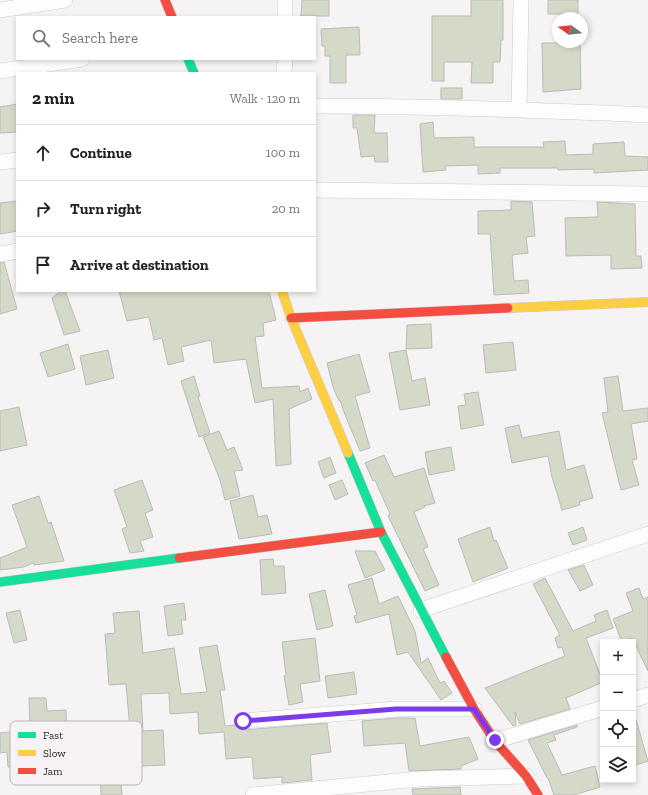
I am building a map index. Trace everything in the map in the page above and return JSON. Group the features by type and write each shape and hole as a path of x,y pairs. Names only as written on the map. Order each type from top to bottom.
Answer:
{"street":[{"path":"0,10 66,0"},
{"path":"164,0 172,16"},
{"path":"285,0 285,16"},
{"path":"519,109 521,0"},
{"path":"0,71 75,60"},
{"path":"188,60 194,72"},
{"path":"284,60 284,72"},
{"path":"316,106 402,106 519,109 648,115"},
{"path":"0,162 16,160"},
{"path":"316,190 648,194"},
{"path":"0,254 16,251"},
{"path":"282,292 291,318 381,532 474,709 495,740 526,776 538,795"},
{"path":"291,318 648,302"},
{"path":"0,582 381,532"},
{"path":"421,610 648,534"},
{"path":"636,699 648,695"},
{"path":"243,721 396,709 474,709"},
{"path":"495,740 600,709"},
{"path":"253,795 419,779 526,776"}],"building":[{"path":"302,0 329,0 329,16 301,16"},
{"path":"471,0 503,0 503,40 501,40 500,62 493,62 493,83 471,83 472,62 444,62 444,81 432,81 432,16 471,16"},
{"path":"548,0 578,0 578,12 552,12 552,14 548,14"},
{"path":"359,27 360,55 346,55 346,83 330,83 330,56 325,56 325,46 322,46 321,29"},
{"path":"542,43 552,43 552,48 580,48 581,89 543,92"},
{"path":"441,88 462,88 462,99 441,99"},
{"path":"16,104 16,132 0,133 0,107"},
{"path":"353,115 375,115 374,133 387,133 388,162 375,162 374,156 361,157 357,128 353,128"},
{"path":"433,122 434,138 474,137 474,147 544,147 543,142 565,141 566,155 593,154 593,144 624,142 625,156 648,157 648,170 594,173 594,169 558,170 558,168 500,168 500,173 478,174 478,165 445,166 446,170 423,172 420,124"},
{"path":"16,201 16,231 0,234 0,203"},
{"path":"511,201 532,202 535,236 526,237 528,253 512,255 514,281 528,280 529,293 494,295 490,234 478,234 478,211 511,210"},
{"path":"597,202 635,204 636,256 641,256 642,268 611,269 611,255 566,256 565,218 598,217"},
{"path":"4,262 17,309 0,314 0,263"},
{"path":"60,292 65,292 80,331 64,335 52,298"},
{"path":"119,292 269,292 276,320 263,323 264,336 255,337 262,388 299,386 300,392 308,388 312,399 289,409 291,464 276,466 273,399 255,403 246,359 214,363 211,340 181,347 184,361 168,365 162,338 154,340 149,317 127,321"},
{"path":"431,324 432,348 406,349 407,325"},
{"path":"513,342 516,370 486,373 483,345"},
{"path":"68,344 75,369 48,377 40,353"},
{"path":"108,350 114,378 86,385 80,356"},
{"path":"406,350 412,381 425,378 430,405 400,410 389,353"},
{"path":"359,354 370,392 355,396 370,448 360,451 340,400 339,401 333,387 327,363"},
{"path":"194,376 200,396 198,397 210,433 199,437 181,381"},
{"path":"618,376 623,411 648,408 648,421 631,424 637,459 632,460 639,485 621,490 602,413 608,412 604,378"},
{"path":"478,392 484,425 461,429 458,406 466,405 464,394"},
{"path":"19,407 27,445 0,451 0,411"},
{"path":"519,425 522,438 559,431 566,470 584,465 593,498 579,502 580,505 562,510 552,477 548,456 512,463 505,428"},
{"path":"219,431 227,450 234,447 243,470 234,471 240,496 225,500 220,480 203,437"},
{"path":"451,447 455,470 429,475 425,452"},
{"path":"384,455 394,477 424,468 435,503 424,506 425,507 414,512 428,547 423,549 439,585 425,591 388,516 390,514 375,480 373,481 365,463"},
{"path":"330,457 336,473 324,478 318,462"},
{"path":"142,480 153,510 145,513 153,537 140,541 144,551 130,553 122,529 127,527 114,490"},
{"path":"342,480 348,494 335,500 329,485"},
{"path":"253,495 258,517 267,515 272,534 239,539 230,501"},
{"path":"39,496 48,523 51,522 64,561 34,565 33,563 24,567 0,570 0,558 27,547 12,505"},
{"path":"490,527 494,541 496,540 508,568 473,582 458,539"},
{"path":"583,527 587,540 573,545 568,533"},
{"path":"355,551 375,551 385,570 365,578"},
{"path":"273,559 274,566 284,566 286,593 262,595 260,560"},
{"path":"584,565 593,585 580,591 568,570"},
{"path":"372,578 379,604 398,596 415,631 421,663 428,658 440,683 444,681 452,693 441,700 408,652 397,655 389,614 356,623 354,616 357,615 348,585"},
{"path":"545,578 573,631 596,621 594,615 607,610 613,628 586,638 600,674 600,683 566,698 570,709 520,724 515,712 516,725 513,726 485,688 565,656 562,647 558,648 555,638 560,635 533,584"},
{"path":"639,588 643,599 648,597 648,671 636,646 636,639 621,639 613,619 633,611 626,593"},
{"path":"325,590 333,626 317,630 309,594"},
{"path":"184,603 186,620 181,620 183,634 168,636 164,606"},
{"path":"20,610 27,640 14,643 6,613"},
{"path":"139,611 143,653 174,648 181,694 207,692 199,648 217,645 225,690 220,690 225,726 235,725 239,729 244,730 327,723 331,752 310,755 312,780 282,783 282,777 254,779 252,757 226,759 224,732 199,734 198,712 170,714 169,693 141,694 143,731 163,730 165,765 142,766 142,721 129,721 126,684 109,685 105,634 115,633 113,613"},
{"path":"315,638 320,681 300,684 303,702 289,705 284,676 286,675 282,642"},
{"path":"354,672 357,694 328,698 325,676"},
{"path":"29,698 46,698 47,711 66,710 66,721 30,721"},
{"path":"415,718 420,746 469,737 478,759 461,766 461,769 409,771 405,743 364,746 362,721"},
{"path":"636,720 648,761 636,765"},
{"path":"577,725 577,727 554,735 556,740 547,743 562,775 595,766 600,787 574,795 554,795 548,778 528,740"},
{"path":"10,732 10,767 8,767 7,752 0,753 0,733"},
{"path":"101,785 121,785 122,795 101,795"},
{"path":"460,787 461,795 413,795 412,789"}],"traffic: fast":[{"path":"188,60 194,72"},
{"path":"348,453 381,532 446,657"},
{"path":"0,582 179,558"}],"traffic: slow":[{"path":"282,292 291,318 348,453"},
{"path":"508,308 648,302"}],"traffic: jam":[{"path":"165,0 172,16"},
{"path":"291,318 508,308"},
{"path":"179,558 381,532"},
{"path":"446,657 474,709 495,741 526,776 538,795"}],"route":[{"path":"243,721 396,709 474,709 495,740"}]}
